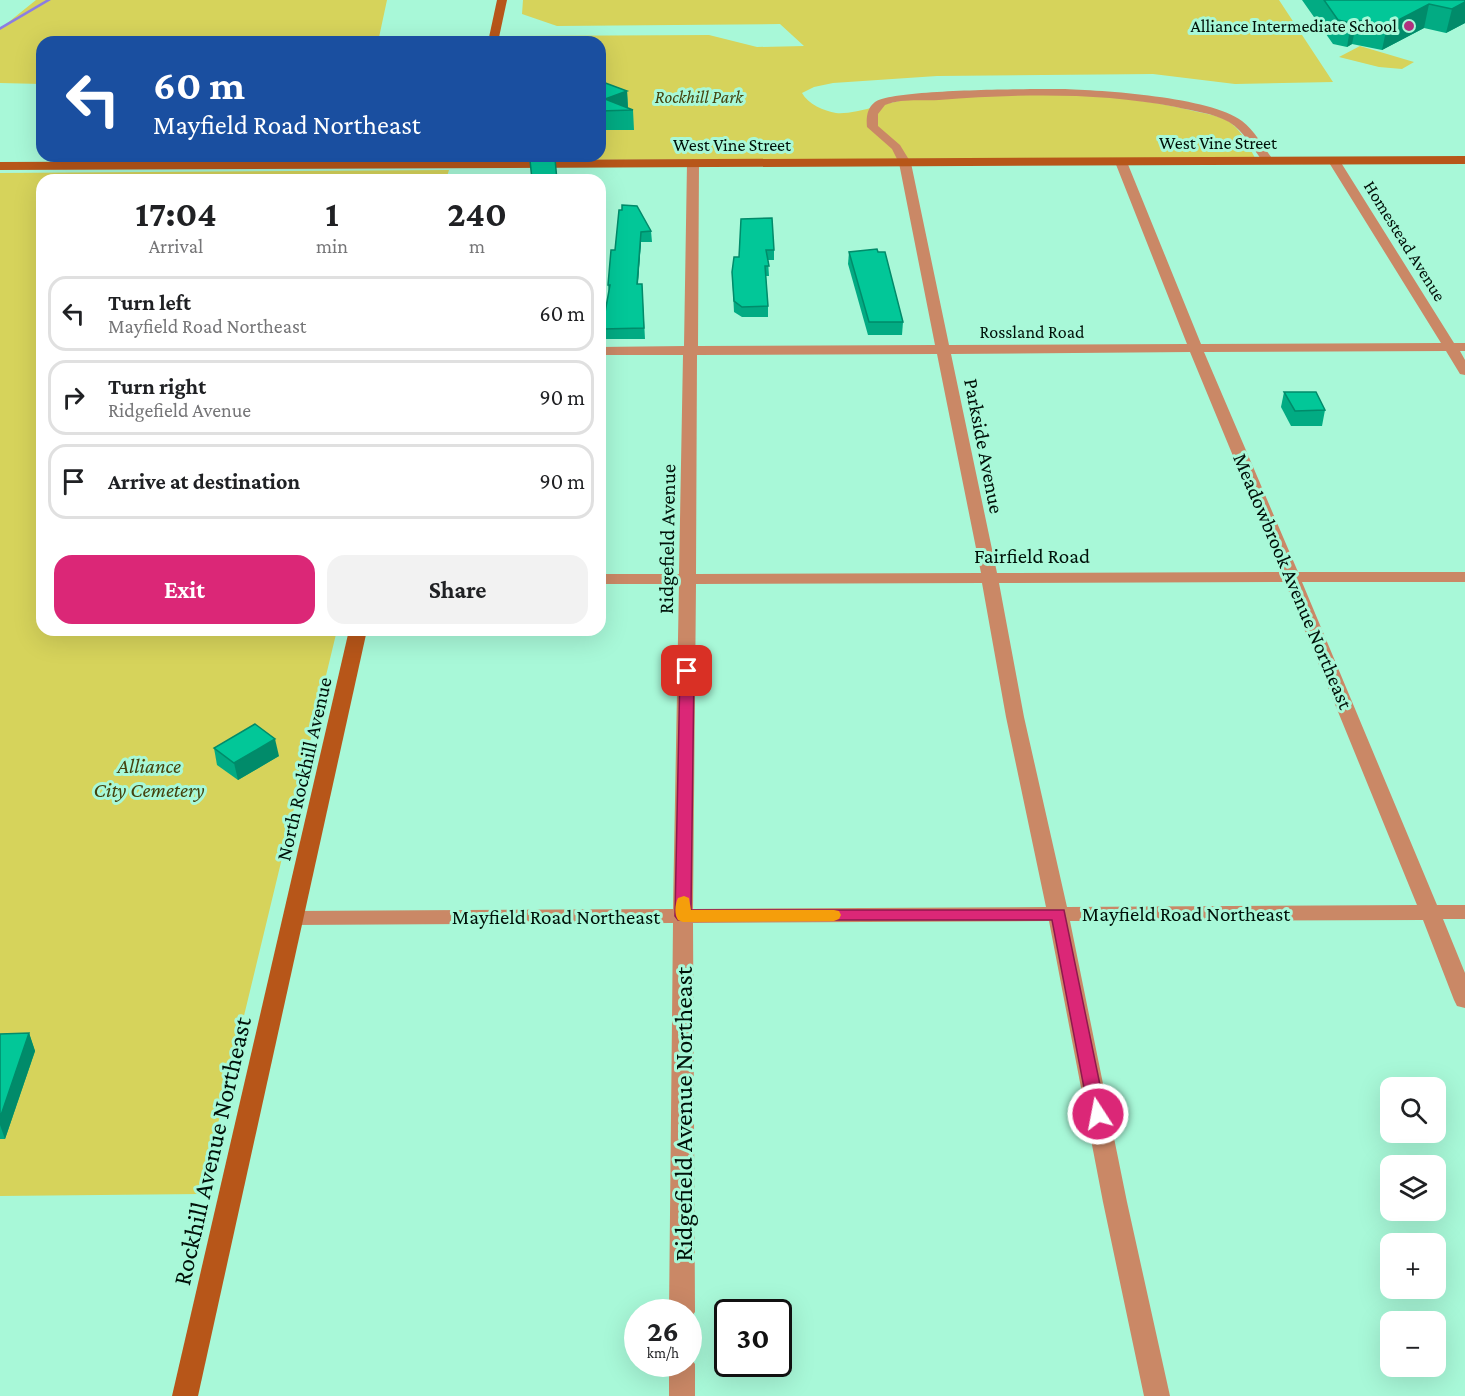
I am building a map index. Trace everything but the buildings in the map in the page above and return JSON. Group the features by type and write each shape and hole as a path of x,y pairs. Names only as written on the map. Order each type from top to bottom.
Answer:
{"street":[{"path":"494,36 502,0"},
{"path":"906,163 902,153 894,144 873,127 872,118 875,109 882,102 966,94 1068,93 1159,100 1225,116 1243,127 1268,161"},
{"name":"West Vine Street","path":"606,162 1465,160"},
{"name":"Homestead Avenue","path":"1335,161 1465,370"},
{"name":"West Vine Street","path":"0,166 309,162"},
{"name":"Meadowbrook Avenue Northeast","path":"1121,162 1290,578 1396,827 1428,913 1465,1000"},
{"name":"Ridgefield Avenue","path":"683,916 693,163"},
{"name":"Parkside Avenue","path":"906,163 990,579 1015,717 1059,914 1115,1202 1156,1396"},
{"name":"Rossland Road","path":"606,351 1465,347"},
{"name":"Fairfield Road","path":"606,579 1465,577"},
{"name":"North Rockhill Avenue","path":"294,918 357,636"},
{"name":"Mayfield Road Northeast","path":"294,918 1465,912"},
{"name":"Ridgefield Avenue Northeast","path":"682,1299 683,916"},
{"name":"Rockhill Avenue Northeast","path":"185,1396 294,918"},
{"path":"682,1377 682,1396"}],"green space":[{"path":"36,0 387,0 379,36 36,36 36,84 0,83 0,29"},
{"name":"Rockhill Park","path":"523,0 1279,0 1333,82 1235,84 1153,74 937,76 833,83 814,87 802,93 817,106 836,113 853,112 912,99 983,94 1056,94 1128,99 1225,119 1239,131 1255,158 606,160 606,36 498,36 709,35 757,47 804,46 780,24 557,26 522,14"},
{"path":"1360,46 1414,62 1402,69 1379,67 1339,57"},
{"name":"Alliance City Cemetery","path":"449,170 448,174 36,174 36,636 336,636 201,1194 0,1196 0,173"}],"waterway":[{"path":"0,29 49,0"}],"slow traffic":[{"path":"684,902 683,916 834,915"}],"place":[{"name":"Alliance Intermediate School","path":"1409,26"}],"route":[{"path":"687,671 683,916 1059,914 1098,1114"}]}
